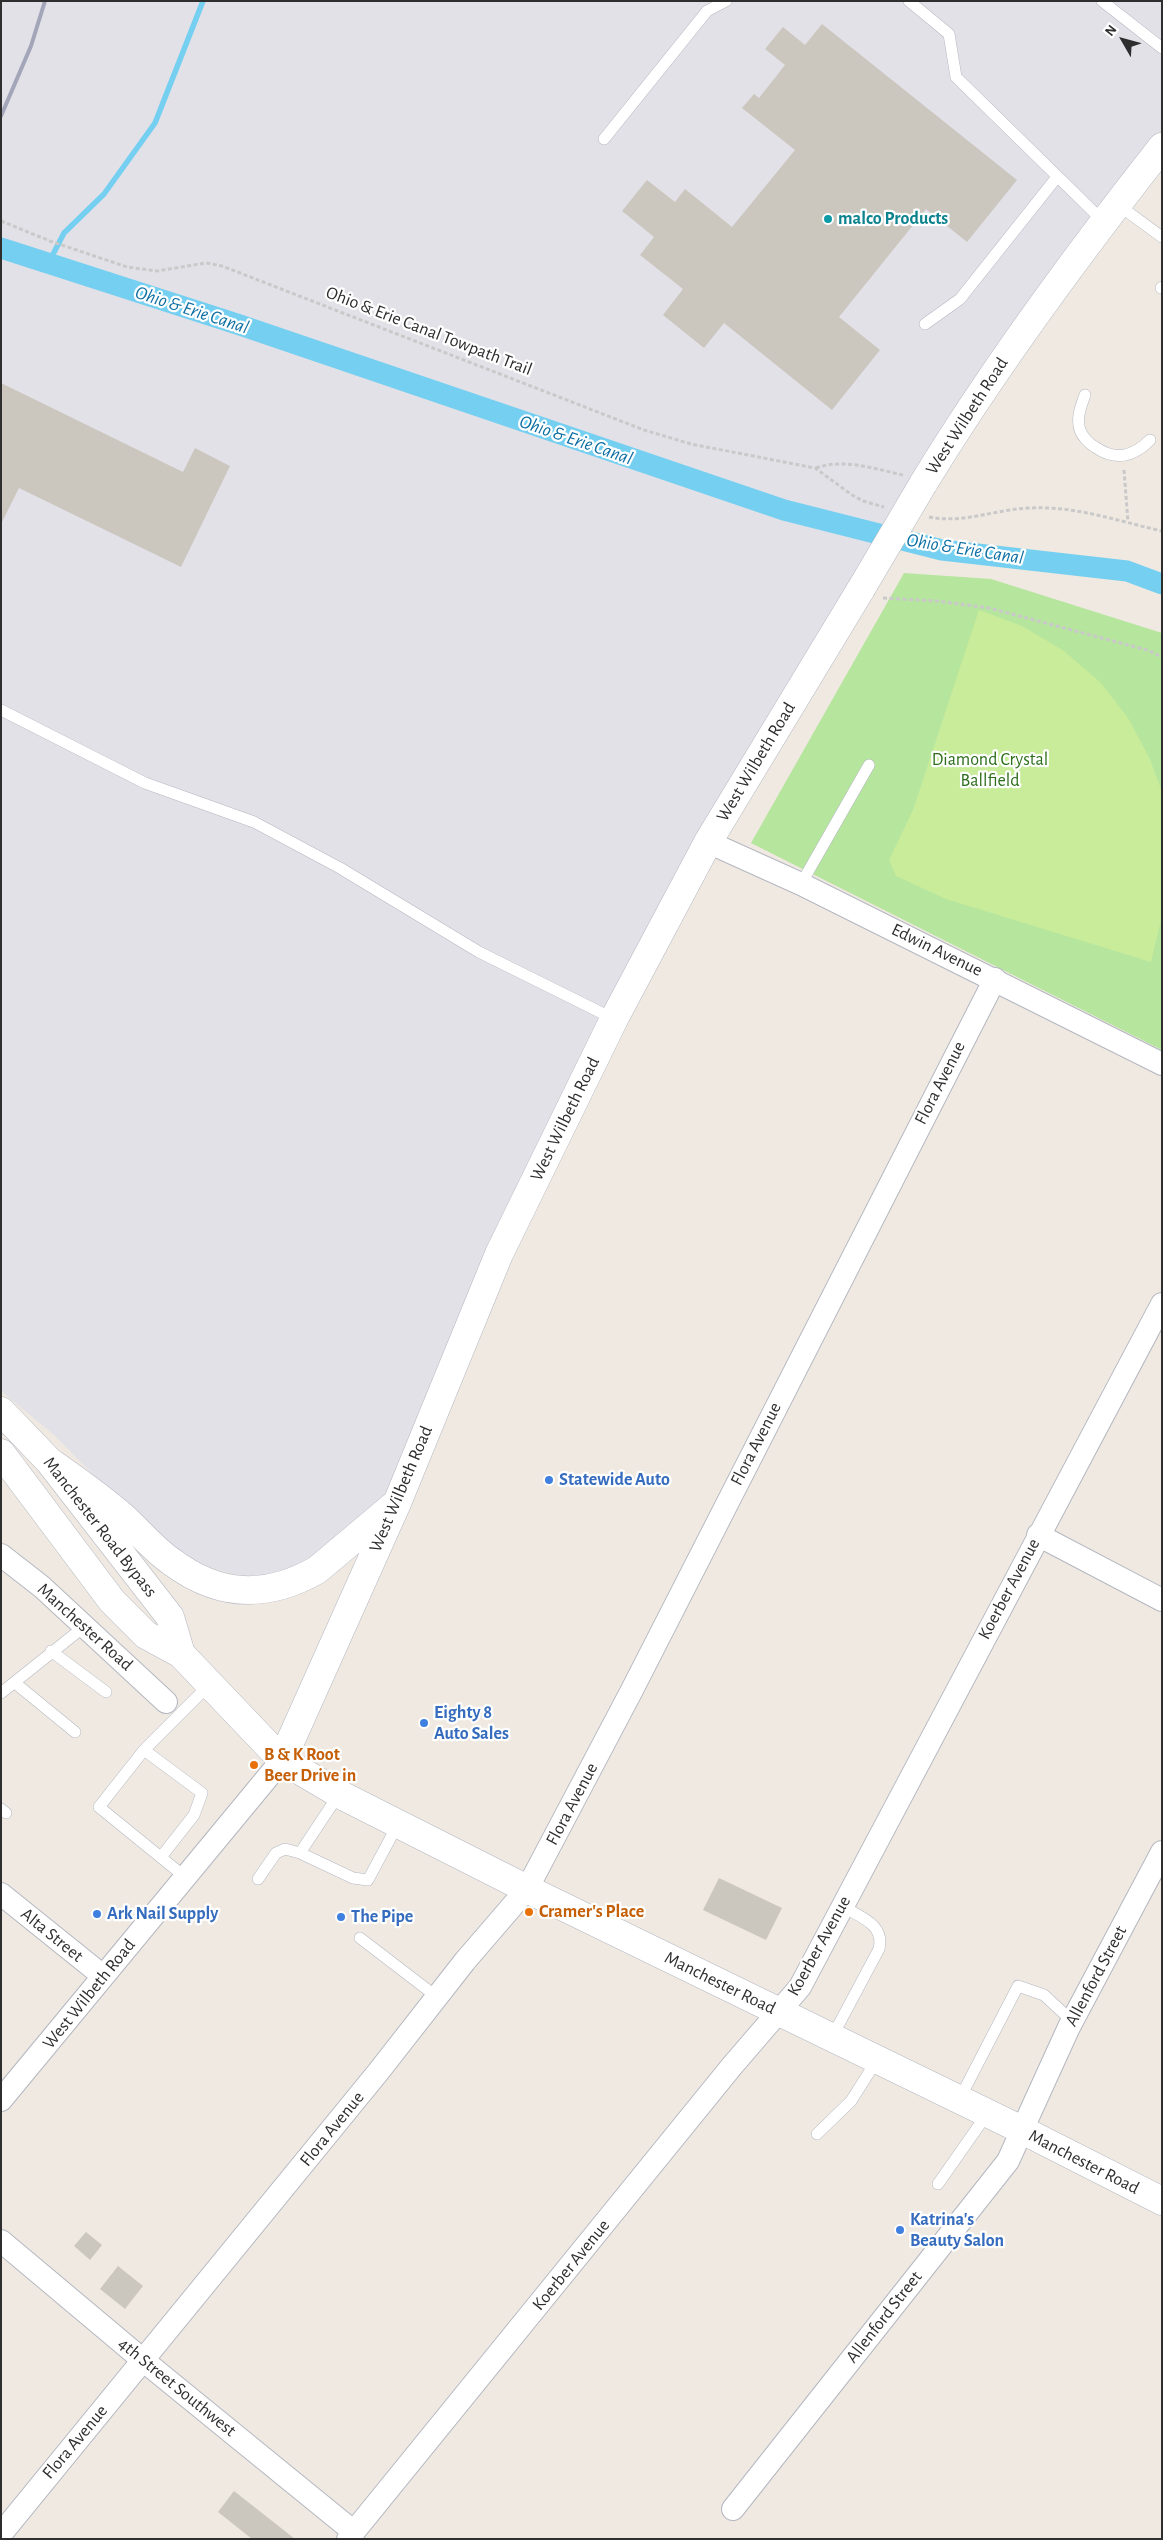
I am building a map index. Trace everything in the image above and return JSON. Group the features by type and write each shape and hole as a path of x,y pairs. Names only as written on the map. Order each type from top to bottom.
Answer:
{"main road":[{"name":"West Wilbeth Road","path":"282,1760 397,1503 499,1254 614,1019 708,842 924,482 1008,353 1110,212 1162,147"},
{"name":"Manchester Road Bypass","path":"1,1411 49,1460 170,1617 181,1654"},
{"name":"Manchester Road Bypass","path":"1,1453 112,1601 146,1634 181,1654 282,1760"},
{"path":"49,1460 122,1516 171,1562 215,1586 234,1590 277,1588 304,1578 317,1570 397,1503"},
{"name":"Manchester Road","path":"282,1760 339,1794 527,1889 1022,2130 1162,2201"}],"street":[{"name":"Edwin Avenue","path":"708,842 801,884 995,979 1162,1064"},
{"name":"Flora Avenue","path":"1,2534 527,1889 632,1690 995,979"},
{"name":"Koerber Avenue","path":"351,2535 800,1987 1162,1304"},
{"path":"1038,1535 1162,1600"},
{"name":"Manchester Road","path":"1,1555 42,1587 166,1702"},
{"name":"West Wilbeth Road","path":"1,2100 282,1760"},
{"name":"Allenford Street","path":"733,2509 1008,2161 1072,2021 1162,1852"},
{"name":"Alta Street","path":"1,1894 103,1976"},
{"name":"4th Street Southwest","path":"1,2241 351,2535"}],"lane":[{"path":"604,139 707,11 726,1"},
{"path":"909,1 949,34 956,77 1057,177 1110,212 1162,237"},
{"path":"1102,1 1113,5 1162,48"},
{"path":"925,324 960,299 1057,177"},
{"path":"1085,395 1078,412 1080,430 1090,444 1106,455 1123,456 1139,450 1150,440"},
{"path":"1,710 145,783 254,822 340,868 479,952 614,1019"},
{"path":"801,884 869,765"},
{"path":"1,1693 52,1650 85,1626"},
{"path":"52,1650 106,1692"},
{"path":"15,1683 75,1732"},
{"path":"185,1878 99,1807 144,1750 210,1684"},
{"path":"144,1750 202,1793 194,1815 161,1857"},
{"path":"300,1853 339,1794"},
{"path":"258,1879 276,1853 285,1849 300,1853 353,1878 368,1880 398,1824"},
{"path":"832,2037 880,1949 882,1938 878,1930 870,1922 842,1906"},
{"path":"360,1938 437,1997"},
{"path":"959,2100 1018,1986 1044,1995 1072,2021"},
{"path":"817,2134 851,2101 877,2060"},
{"path":"938,2184 988,2114"}],"path":[{"name":"Ohio & Erie Canal Towpath Trail","path":"1,221 50,242 127,267 157,271 206,263 222,266 652,432 691,444 815,468 843,489"},
{"path":"1123,456 1128,522"},
{"path":"815,468 829,464 846,464 924,482"},
{"path":"1009,509 1064,508 1162,530"},
{"path":"860,589 886,599 937,600 989,608 1147,650 1162,657"}],"shaded area":[{"path":"1,1 1162,1 1162,147 1117,204 708,842 397,1503 317,1570 248,1578 188,1561 146,1528 54,1435 1,1391"}],"green space":[{"name":"Diamond Crystal Ballfield","path":"904,573 991,579 1162,633 1162,1050 751,843"},
{"path":"979,610 1022,626 1064,651 1101,683 1128,718 1150,759 1162,792 1162,916 1151,962 946,899 896,876 889,860 913,810"}],"building":[{"name":"malco Products","path":"822,24 1017,180 967,242 926,209 839,317 880,350 832,410 724,323 704,348 663,315 683,289 640,255 654,237 622,211 647,180 675,202 685,189 732,227 795,150 742,108 754,94 759,98 785,65 765,49 783,27 805,45"},
{"path":"1,383 183,472 195,448 230,466 181,567 19,488 1,524"},
{"path":"719,1878 782,1908 766,1940 703,1910"},
{"path":"86,2232 102,2245 90,2260 74,2246"},
{"path":"118,2266 143,2286 125,2309 100,2289"},
{"path":"234,2491 295,2539 252,2539 218,2512"}],"waterway":[{"path":"48,264 64,233 104,194 155,123 203,1"},
{"name":"Ohio & Erie Canal","path":"1,248 240,325 784,510 942,550 1127,571 1162,584"}],"railway":[{"path":"1,116 31,46 45,1"}],"place":[{"name":"malco Products","path":"828,219"},
{"name":"Statewide Auto","path":"549,1480"},
{"name":"Eighty 8 Auto Sales","path":"424,1723"},
{"name":"B & K Root Beer Drive in","path":"254,1765"},
{"name":"Cramer's Place","path":"529,1912"},
{"name":"Ark Nail Supply","path":"97,1914"},
{"name":"The Pipe","path":"341,1917"},
{"name":"Katrina's Beauty Salon","path":"900,2230"}]}
